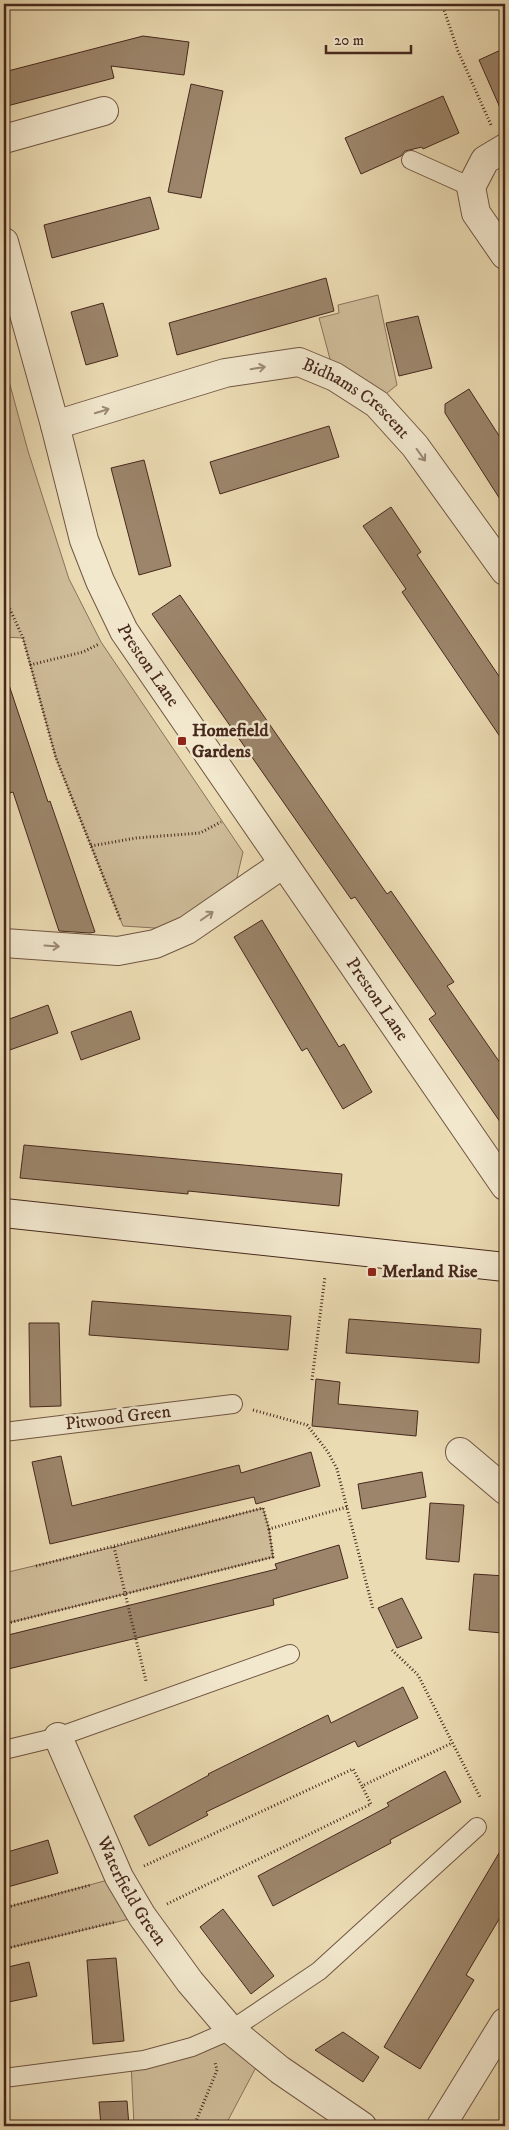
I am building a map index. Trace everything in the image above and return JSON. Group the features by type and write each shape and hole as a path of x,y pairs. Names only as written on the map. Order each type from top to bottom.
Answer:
{"street":[{"path":"4,139 104,111"},
{"path":"503,148 485,160 471,187 476,213 505,255"},
{"name":"Preston Lane","path":"4,242 55,426 84,540 100,581 124,631 505,1186"},
{"name":"Bidhams Crescent","path":"55,426 225,374 299,362 334,377 377,404 415,446 505,571"},
{"path":"4,943 118,951 155,944 187,930 283,864"},
{"path":"4,1212 505,1267"},
{"path":"460,1452 505,1490"},
{"name":"Waterfield Green","path":"58,1737 119,1878 142,1916 190,1982 220,2035 280,2070 362,2126"},
{"path":"449,2121 505,2022"}],"lane":[{"path":"411,160 471,187"},
{"name":"Pitwood Green","path":"4,1432 232,1404"},
{"path":"4,1750 58,1737 290,1654"},
{"path":"4,2078 144,2060 192,2047 220,2035 319,1971 477,1827"}],"path":[{"path":"442,4 458,51 503,148"},
{"path":"4,596 23,638 56,758 123,926 129,949"},
{"path":"30,666 83,652 124,631"},
{"path":"90,846 136,838 200,833 246,809"},
{"path":"312,1380 329,1248"},
{"path":"232,1404 307,1425 328,1452 337,1468 373,1609"},
{"path":"269,1529 347,1507"},
{"path":"4,1624 272,1557 269,1529 263,1508 36,1566"},
{"path":"114,1547 152,1704"},
{"path":"392,1650 418,1675 480,1797"},
{"path":"362,1786 452,1743"},
{"path":"4,1908 119,1878 353,1769 371,1804 142,1916 4,1949"},
{"path":"194,2126 217,2070 220,2035"}],"shaded area":[{"path":"378,295 397,385 382,397 334,374 319,318 339,313 338,305"},
{"path":"4,363 28,451 69,579 101,642 243,852 232,899 187,930 123,926 56,758 23,638 4,637"},
{"path":"263,1508 269,1529 273,1557 4,1624 4,1573 114,1547"},
{"path":"119,1877 142,1916 4,1949 4,1908"},
{"path":"231,2030 262,2056 225,2126 134,2126 131,2062"}],"building":[{"path":"143,36 189,42 184,75 111,66 114,78 7,106 4,92 4,72"},
{"path":"505,48 505,119 479,60"},
{"path":"191,84 223,91 201,198 168,192"},
{"path":"443,96 459,133 423,149 422,147 405,151 401,156 361,174 345,138"},
{"path":"150,197 159,229 52,258 44,225"},
{"path":"326,278 334,311 177,355 169,323"},
{"path":"103,303 118,356 86,365 71,312"},
{"path":"418,316 432,368 399,376 386,323"},
{"path":"469,389 505,445 505,507 445,413 445,404"},
{"path":"329,426 339,457 220,494 210,462"},
{"path":"144,460 171,566 139,575 111,468"},
{"path":"391,507 421,552 417,555 505,685 505,744 402,592 406,589 363,526"},
{"path":"180,595 387,894 391,891 454,982 447,986 505,1070 505,1129 429,1019 436,1014 355,897 351,899 152,614"},
{"path":"8,682 48,802 50,801 95,932 59,931 13,792 10,793 4,775 4,683"},
{"path":"262,920 339,1047 344,1044 372,1092 343,1109 307,1048 302,1051 234,937"},
{"path":"48,1005 58,1033 4,1052 4,1021"},
{"path":"131,1011 140,1039 81,1060 71,1032"},
{"path":"24,1145 342,1174 339,1206 188,1191 188,1194 20,1178"},
{"path":"92,1301 291,1316 288,1350 89,1335"},
{"path":"349,1319 481,1329 479,1363 346,1353"},
{"path":"29,1323 59,1323 61,1406 30,1407"},
{"path":"316,1379 340,1382 338,1404 418,1411 416,1436 312,1426"},
{"path":"311,1452 320,1486 256,1504 254,1497 50,1544 32,1462 61,1456 72,1506 239,1465 241,1473"},
{"path":"422,1472 426,1497 362,1509 358,1484"},
{"path":"430,1503 464,1505 459,1562 426,1559"},
{"path":"339,1545 348,1578 273,1599 274,1605 4,1670 4,1636 277,1569 275,1564"},
{"path":"474,1574 505,1576 502,1633 469,1630"},
{"path":"402,1598 422,1638 397,1648 378,1608"},
{"path":"403,1687 418,1718 358,1747 355,1741 206,1812 208,1815 149,1846 134,1816 208,1774 328,1715 331,1723"},
{"path":"445,1771 461,1802 390,1840 391,1843 273,1906 258,1876 389,1806 387,1803"},
{"path":"48,1840 58,1873 4,1888 4,1853"},
{"path":"505,1843 505,1909 466,1975 474,1980 420,2069 384,2047"},
{"path":"223,1909 274,1976 251,1994 200,1927"},
{"path":"116,1958 124,2041 93,2044 87,1960"},
{"path":"29,1962 37,1996 4,2003 4,1968"},
{"path":"343,2032 379,2057 363,2082 315,2050"},
{"path":"127,2101 129,2126 101,2126 99,2102"}],"place":[{"name":"Homefield Gardens","path":"182,741"},
{"name":"Merland Rise","path":"372,1272"}]}
